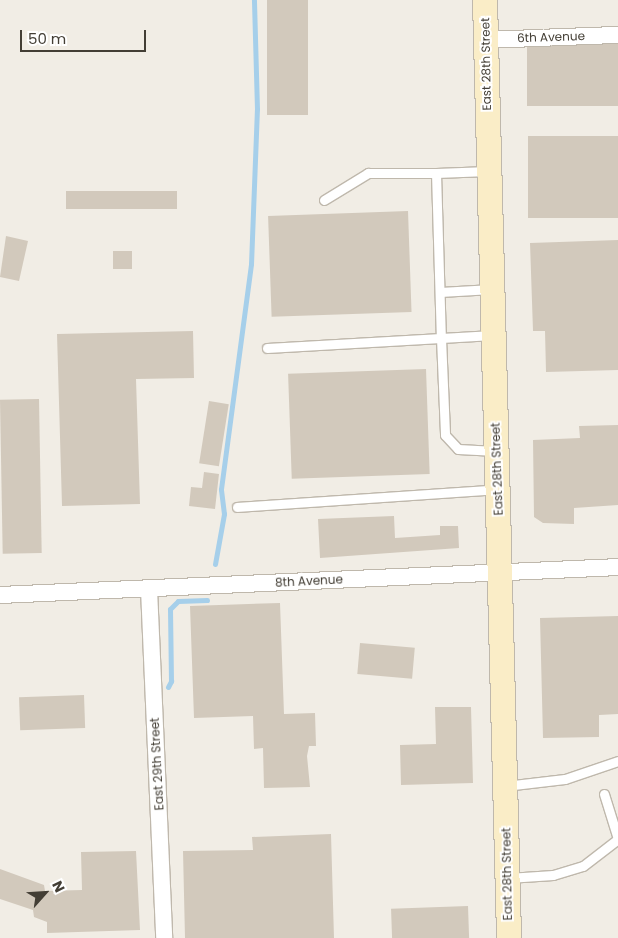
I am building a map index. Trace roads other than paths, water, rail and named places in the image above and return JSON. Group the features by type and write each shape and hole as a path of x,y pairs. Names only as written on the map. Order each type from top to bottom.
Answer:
{"street":[{"name":"East 28th Street","path":"485,0 509,938"},
{"name":"6th Avenue","path":"485,40 618,35"},
{"name":"8th Avenue","path":"0,595 618,567"},
{"name":"East 29th Street","path":"149,589 164,938"}],"lane":[{"path":"324,200 368,173 488,171"},
{"path":"436,173 445,435 458,448 497,451"},
{"path":"440,292 492,289"},
{"path":"267,348 493,335"},
{"path":"237,507 498,489"},
{"path":"505,786 565,779 618,761"},
{"path":"507,878 554,875 583,866 618,839 604,794"}],"waterway":[{"path":"215,564 224,514 221,489 251,264 257,109 254,0"},
{"path":"168,687 171,681 170,609 178,601 207,600"}]}
